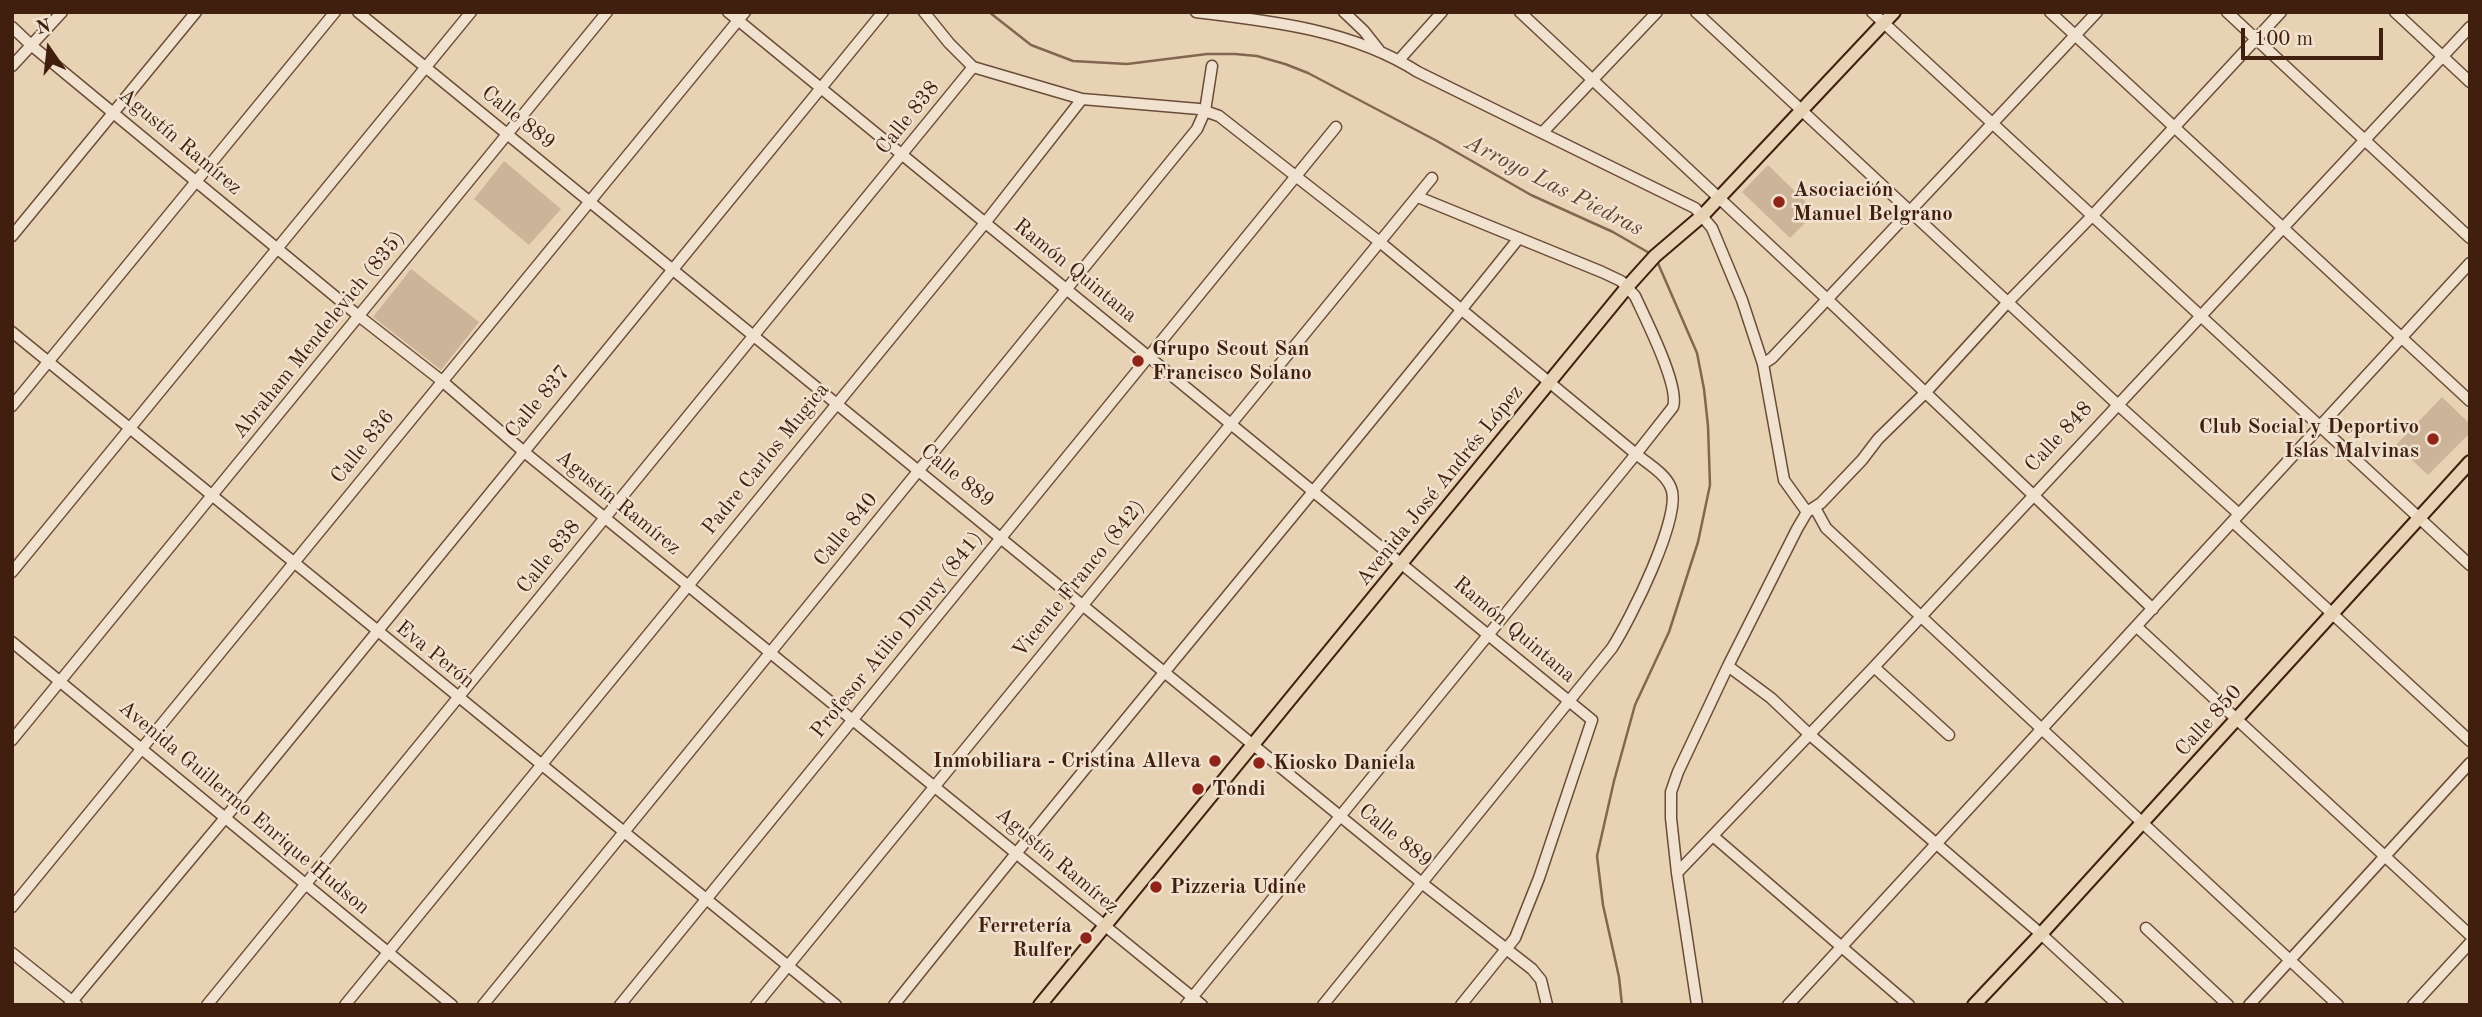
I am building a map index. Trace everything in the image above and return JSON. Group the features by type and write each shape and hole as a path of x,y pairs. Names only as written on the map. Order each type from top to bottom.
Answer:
{"main road":[{"name":"Avenida José Andrés López","path":"1040,1005 1628,286 1698,219 1894,12"},
{"name":"Calle 850","path":"1974,1005 2470,462"}],"street":[{"path":"12,66 62,12"},
{"path":"12,236 196,12"},
{"path":"12,406 335,12"},
{"name":"Calle 889","path":"358,12 1423,884 1532,969 1541,981 1547,1005"},
{"path":"12,572 471,12"},
{"name":"Abraham Mendelevich (835)","path":"12,740 607,12"},
{"name":"Ramón Quintana","path":"728,12 741,16 820,89 1592,720 1539,878 1515,938 1507,950"},
{"name":"Calle 837","path":"73,1003 883,12"},
{"path":"924,12 948,43 973,67 1082,99 1205,111 1219,116 1381,243 1671,486 1674,495 1672,510 1659,551 1631,615 1612,648 1323,1005"},
{"path":"1196,12 1231,14 1333,34 1379,50 1418,72 1685,203 1698,219 1712,228 1731,274 1763,364 1784,480 1826,528 2338,1005"},
{"path":"1344,12 1379,50"},
{"path":"1399,60 1442,12"},
{"path":"1520,12 1926,392 2152,609"},
{"path":"1542,133 1657,12"},
{"path":"1696,12 2117,404 2236,518 2331,615 2470,741"},
{"path":"1872,12 2470,565"},
{"path":"2050,12 2470,401"},
{"path":"1763,364 1772,358 2097,12"},
{"path":"2227,12 2470,239"},
{"path":"1698,1005 1677,873 1671,792 1728,666 1797,528 1811,510 1862,460 1878,439 1926,392 2281,12"},
{"path":"2395,12 2470,82"},
{"name":"Calle 836","path":"12,907 741,16"},
{"name":"Agustín Ramírez","path":"12,27 360,317 442,381 523,451 1016,851 1105,925 1189,1001 1202,1005"},
{"name":"Calle 848","path":"1677,873 1874,667 1919,615 2470,27"},
{"name":"Calle 840","path":"483,1005 1197,130 1205,111 1212,66"},
{"name":"Calle 838","path":"207,1005 973,67"},
{"name":"Padre Carlos Mugica","path":"345,1005 985,223 1082,99"},
{"name":"Profesor Atilio Dupuy (841)","path":"620,1005 1336,127"},
{"name":"Vicente Franco (842)","path":"756,1005 1432,178"},
{"path":"1189,1001 1490,635 1673,407 1675,397 1670,379 1635,296 1628,286 1602,272 1418,197"},
{"path":"894,1005 1016,851 1519,239"},
{"path":"1788,1005 2470,263"},
{"name":"Eva Perón","path":"12,332 836,1005"},
{"path":"2137,627 2470,936"},
{"name":"Avenida Guillermo Enrique Hudson","path":"12,642 452,1005"},
{"path":"1728,666 1771,698 2041,934 2118,1005"},
{"path":"1874,667 1949,734"},
{"path":"2249,1005 2470,763"},
{"path":"1713,836 1909,1005"},
{"path":"2146,928 2228,1005"},
{"path":"2413,1005 2470,943"},
{"path":"1461,1005 1507,950"},
{"path":"12,953 73,1003"}],"shaded area":[{"path":"504,161 561,209 529,245 474,199"},
{"name":"Asociación Manuel Belgrano","path":"1768,165 1816,212 1790,238 1742,192"},
{"path":"411,269 479,322 441,370 373,317"},
{"name":"Club Social y Deportivo Islas Malvinas","path":"2442,397 2470,424 2470,433 2428,475 2396,445"}],"waterway":[{"name":"Arroyo Las Piedras","path":"989,12 1031,45 1073,61 1127,64 1207,54 1235,54 1257,56 1285,64 1308,73 1437,141 1531,195 1613,232 1651,254"},
{"name":"Arroyo Las Piedras","path":"1622,1005 1619,977 1603,905 1597,856 1635,705 1669,632 1698,542 1710,485 1708,426 1697,353 1657,261"}],"place":[{"name":"Asociación Manuel Belgrano","path":"1779,202"},
{"name":"Grupo Scout San Francisco Solano","path":"1138,361"},
{"name":"Club Social y Deportivo Islas Malvinas","path":"2433,439"},
{"name":"Inmobiliara - Cristina Alleva","path":"1215,761"},
{"name":"Kiosko Daniela","path":"1259,763"},
{"name":"Tondi","path":"1198,789"},
{"name":"Pizzeria Udine","path":"1156,887"},
{"name":"Ferretería Rulfer","path":"1086,938"}]}
